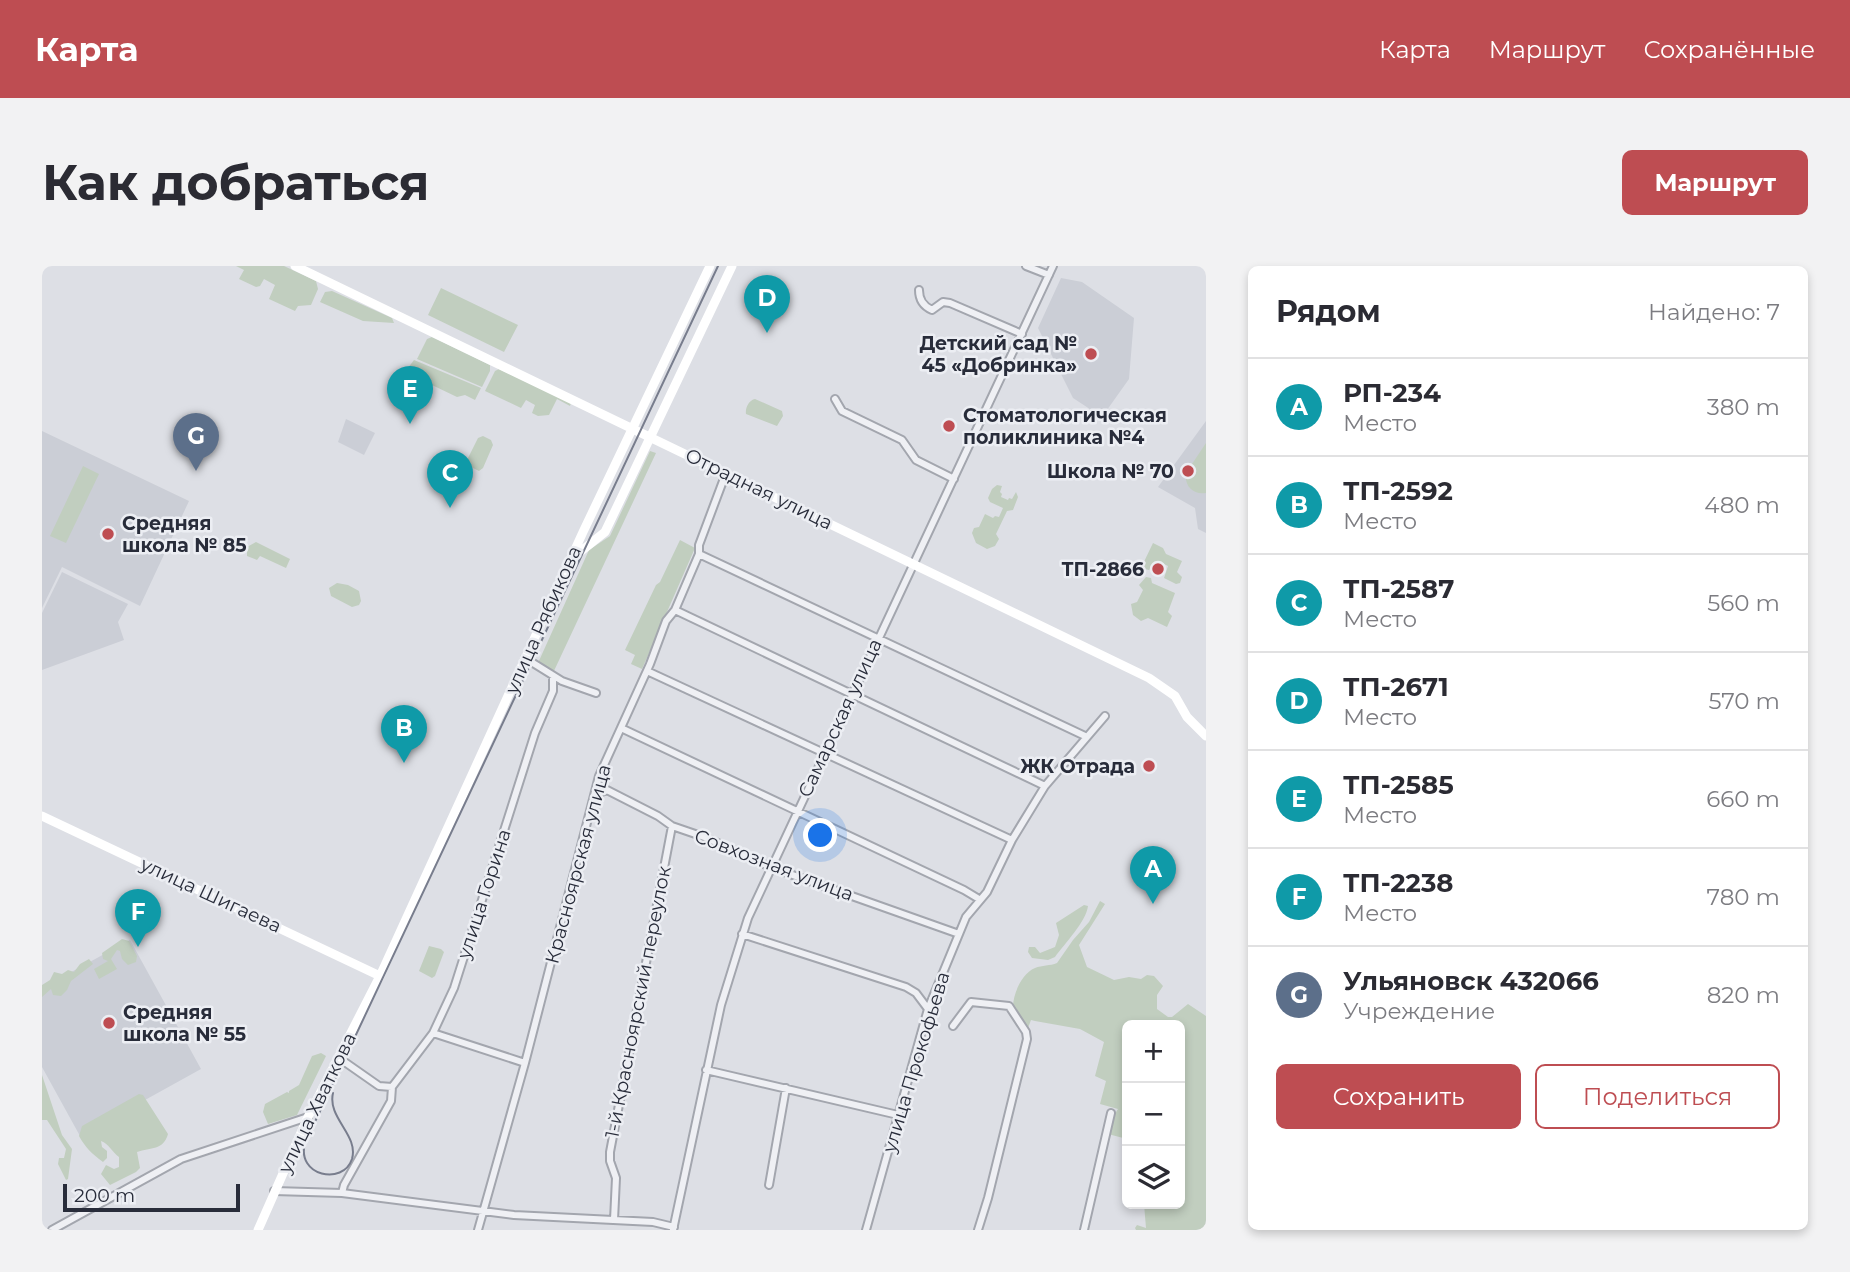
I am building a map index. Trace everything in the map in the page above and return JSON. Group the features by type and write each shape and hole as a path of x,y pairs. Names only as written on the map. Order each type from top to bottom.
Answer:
{"main road":[{"name":"Отрадная улица","path":"295,266 1160,685 1175,696 1187,718 1206,736"},
{"name":"улица Рябикова","path":"380,976 571,559 710,266"},
{"name":"улица Рябикова","path":"571,559 606,532 732,266"},
{"name":"улица Шигаева","path":"42,816 380,976"},
{"name":"улица Хваткова","path":"258,1230 308,1117 380,976"}],"street":[{"path":"1026,266 1049,275"},
{"name":"Самарская улица","path":"673,1228 725,989 742,934 770,867 1053,266"},
{"path":"919,290 920,301 932,310 943,302 950,303 1022,334"},
{"path":"835,398 842,411 902,440 916,460 954,479"},
{"name":"Красноярская улица","path":"478,1230 525,1063 599,776 647,671 667,617 675,610 699,554 699,545 726,473"},
{"path":"699,554 1086,736"},
{"path":"675,610 1045,786"},
{"path":"525,658 553,676 596,693"},
{"path":"647,671 1012,840"},
{"name":"улица Горина","path":"392,1087 433,1033 454,988 535,733 553,691 553,676"},
{"name":"улица Прокофьева","path":"866,1230 928,1009 966,917 994,878 1012,840 1045,786 1105,716"},
{"path":"621,728 964,890 979,900"},
{"path":"596,794 607,790 599,776"},
{"name":"Совхозная улица","path":"607,790 672,826 707,838 770,867 959,933"},
{"name":"1-й Красноярский переулок","path":"614,1220 616,1178 610,1152 672,826"},
{"path":"742,934 906,988 916,993 928,1009"},
{"path":"953,1026 971,1002 1009,1006 1026,1032 1027,1039 978,1230"},
{"path":"433,1033 525,1063"},
{"path":"339,1058 379,1086 392,1087 391,1101 342,1193"},
{"path":"706,1070 898,1115"},
{"path":"769,1185 786,1088"},
{"path":"1084,1230 1111,1114"},
{"path":"52,1230 181,1160 308,1117"},
{"path":"274,1191 342,1193 484,1212 653,1222 673,1228"}],"shaded area":[{"name":"Детский сад № 45 «Добринка»","path":"1061,278 1082,282 1134,318 1129,379 1102,417 1073,398 1038,328"},
{"path":"346,419 375,433 364,455 338,442"},
{"name":"Школа № 70","path":"1206,421 1206,533 1198,529 1195,508 1158,487"},
{"name":"Средняя школа № 85","path":"42,431 189,501 140,606 62,567 42,608"},
{"path":"62,572 128,604 118,622 124,640 42,670 42,613"},
{"name":"Средняя школа № 55","path":"130,940 201,1069 80,1136 42,1067 42,988"}],"green space":[{"path":"236,266 284,266 316,281 318,289 311,305 298,306 295,311 269,299 275,285 264,279 260,286 256,287 239,279 244,270"},
{"path":"441,288 518,325 504,352 428,315"},
{"path":"332,291 392,318 394,323 363,321 320,302 325,292"},
{"path":"432,337 490,365 482,387 417,359 427,339"},
{"path":"414,360 481,388 475,400 465,395 457,397 411,375 408,368"},
{"path":"499,369 571,403 570,406 557,399 549,415 538,416 532,413 535,405 526,400 521,408 485,391 495,371"},
{"path":"755,399 782,411 783,416 777,426 746,414 748,405"},
{"path":"483,436 491,440 493,445 479,471 466,462 478,438"},
{"path":"1206,443 1206,493 1201,493 1188,486 1186,473"},
{"path":"650,451 656,453 553,673 538,663 589,550 610,536"},
{"path":"83,466 99,474 66,543 50,536"},
{"path":"997,485 1002,486 1001,497 1012,499 1016,492 1018,497 1013,510 1007,511 996,534 999,539 995,546 987,549 976,543 972,533 974,528 979,527 985,514 993,518 999,517 1003,508 990,502 988,498"},
{"path":"680,540 695,548 642,669 631,664 635,655 625,650"},
{"path":"256,542 290,559 286,568 260,556 257,560 247,556 247,547"},
{"path":"1153,543 1163,548 1166,554 1182,561 1177,572 1182,577 1180,583 1176,584 1164,578 1168,566 1158,561 1149,570 1141,568"},
{"path":"1146,577 1151,578 1152,583 1175,593 1168,612 1172,616 1167,627 1148,618 1141,621 1133,615 1131,604 1137,602 1143,590 1139,585"},
{"path":"337,583 359,591 359,605 352,607 331,596 329,588"},
{"path":"1100,901 1105,904 1079,945 1087,967 1114,980 1154,976 1163,986 1157,995 1157,1009 1172,1017 1188,1004 1206,1016 1206,1230 1135,1228 1137,1225 1146,1228 1144,1209 1185,1209 1185,1020 1122,1020 1122,1138 1108,1134 1111,1120 1118,1109 1100,1104 1106,1081 1095,1076 1104,1042 1080,1029 1031,1020 1028,1028 1013,1007 1017,990 1026,974 1035,968 1057,963 1089,922"},
{"path":"1084,905 1088,906 1083,919 1055,957 1048,960 1032,958 1028,952 1029,947 1035,947 1040,953 1055,947 1059,935 1056,923"},
{"path":"122,939 129,941 137,956 136,962 128,965 117,950 111,959 117,969 99,979 94,969 108,961 103,959 102,953"},
{"path":"429,946 444,952 432,978 419,971"},
{"path":"89,959 93,964 71,981 61,996 53,995 51,989 42,997 42,985 50,980 54,972 74,972 80,964"},
{"path":"321,1053 326,1056 297,1115 268,1124 263,1112 265,1104 289,1093 299,1085 312,1056"},
{"path":"42,1075 62,1135 72,1149 66,1180 58,1164 59,1158 64,1158 66,1149 47,1120 42,1120"},
{"path":"139,1094 143,1095 168,1134 160,1146 137,1152 140,1168 136,1172 110,1185 101,1174 106,1165 114,1169 119,1167 119,1157 101,1141 102,1147 107,1151 107,1158 103,1162 95,1156 79,1136 82,1126"}],"tram line":[{"path":"333,1093 334,1110 353,1150 347,1167 340,1173 331,1175 322,1174 307,1163 305,1143 718,266"}],"place":[{"name":"ТП-2671","path":"767,333"},
{"name":"Детский сад № 45 «Добринка»","path":"1091,354"},
{"name":"ТП-2585","path":"410,424"},
{"name":"Стоматологическая поликлиника №4","path":"949,426"},
{"name":"Ульяновск 432066","path":"196,471"},
{"name":"Школа № 70","path":"1188,471"},
{"name":"ТП-2587","path":"450,508"},
{"name":"Средняя школа № 85","path":"108,534"},
{"name":"ТП-2866","path":"1158,569"},
{"name":"ТП-2592","path":"404,763"},
{"name":"ЖК Отрада","path":"1149,766"},
{"name":"РП-234","path":"1153,904"},
{"name":"ТП-2238","path":"138,947"},
{"name":"Средняя школа № 55","path":"109,1023"}]}
